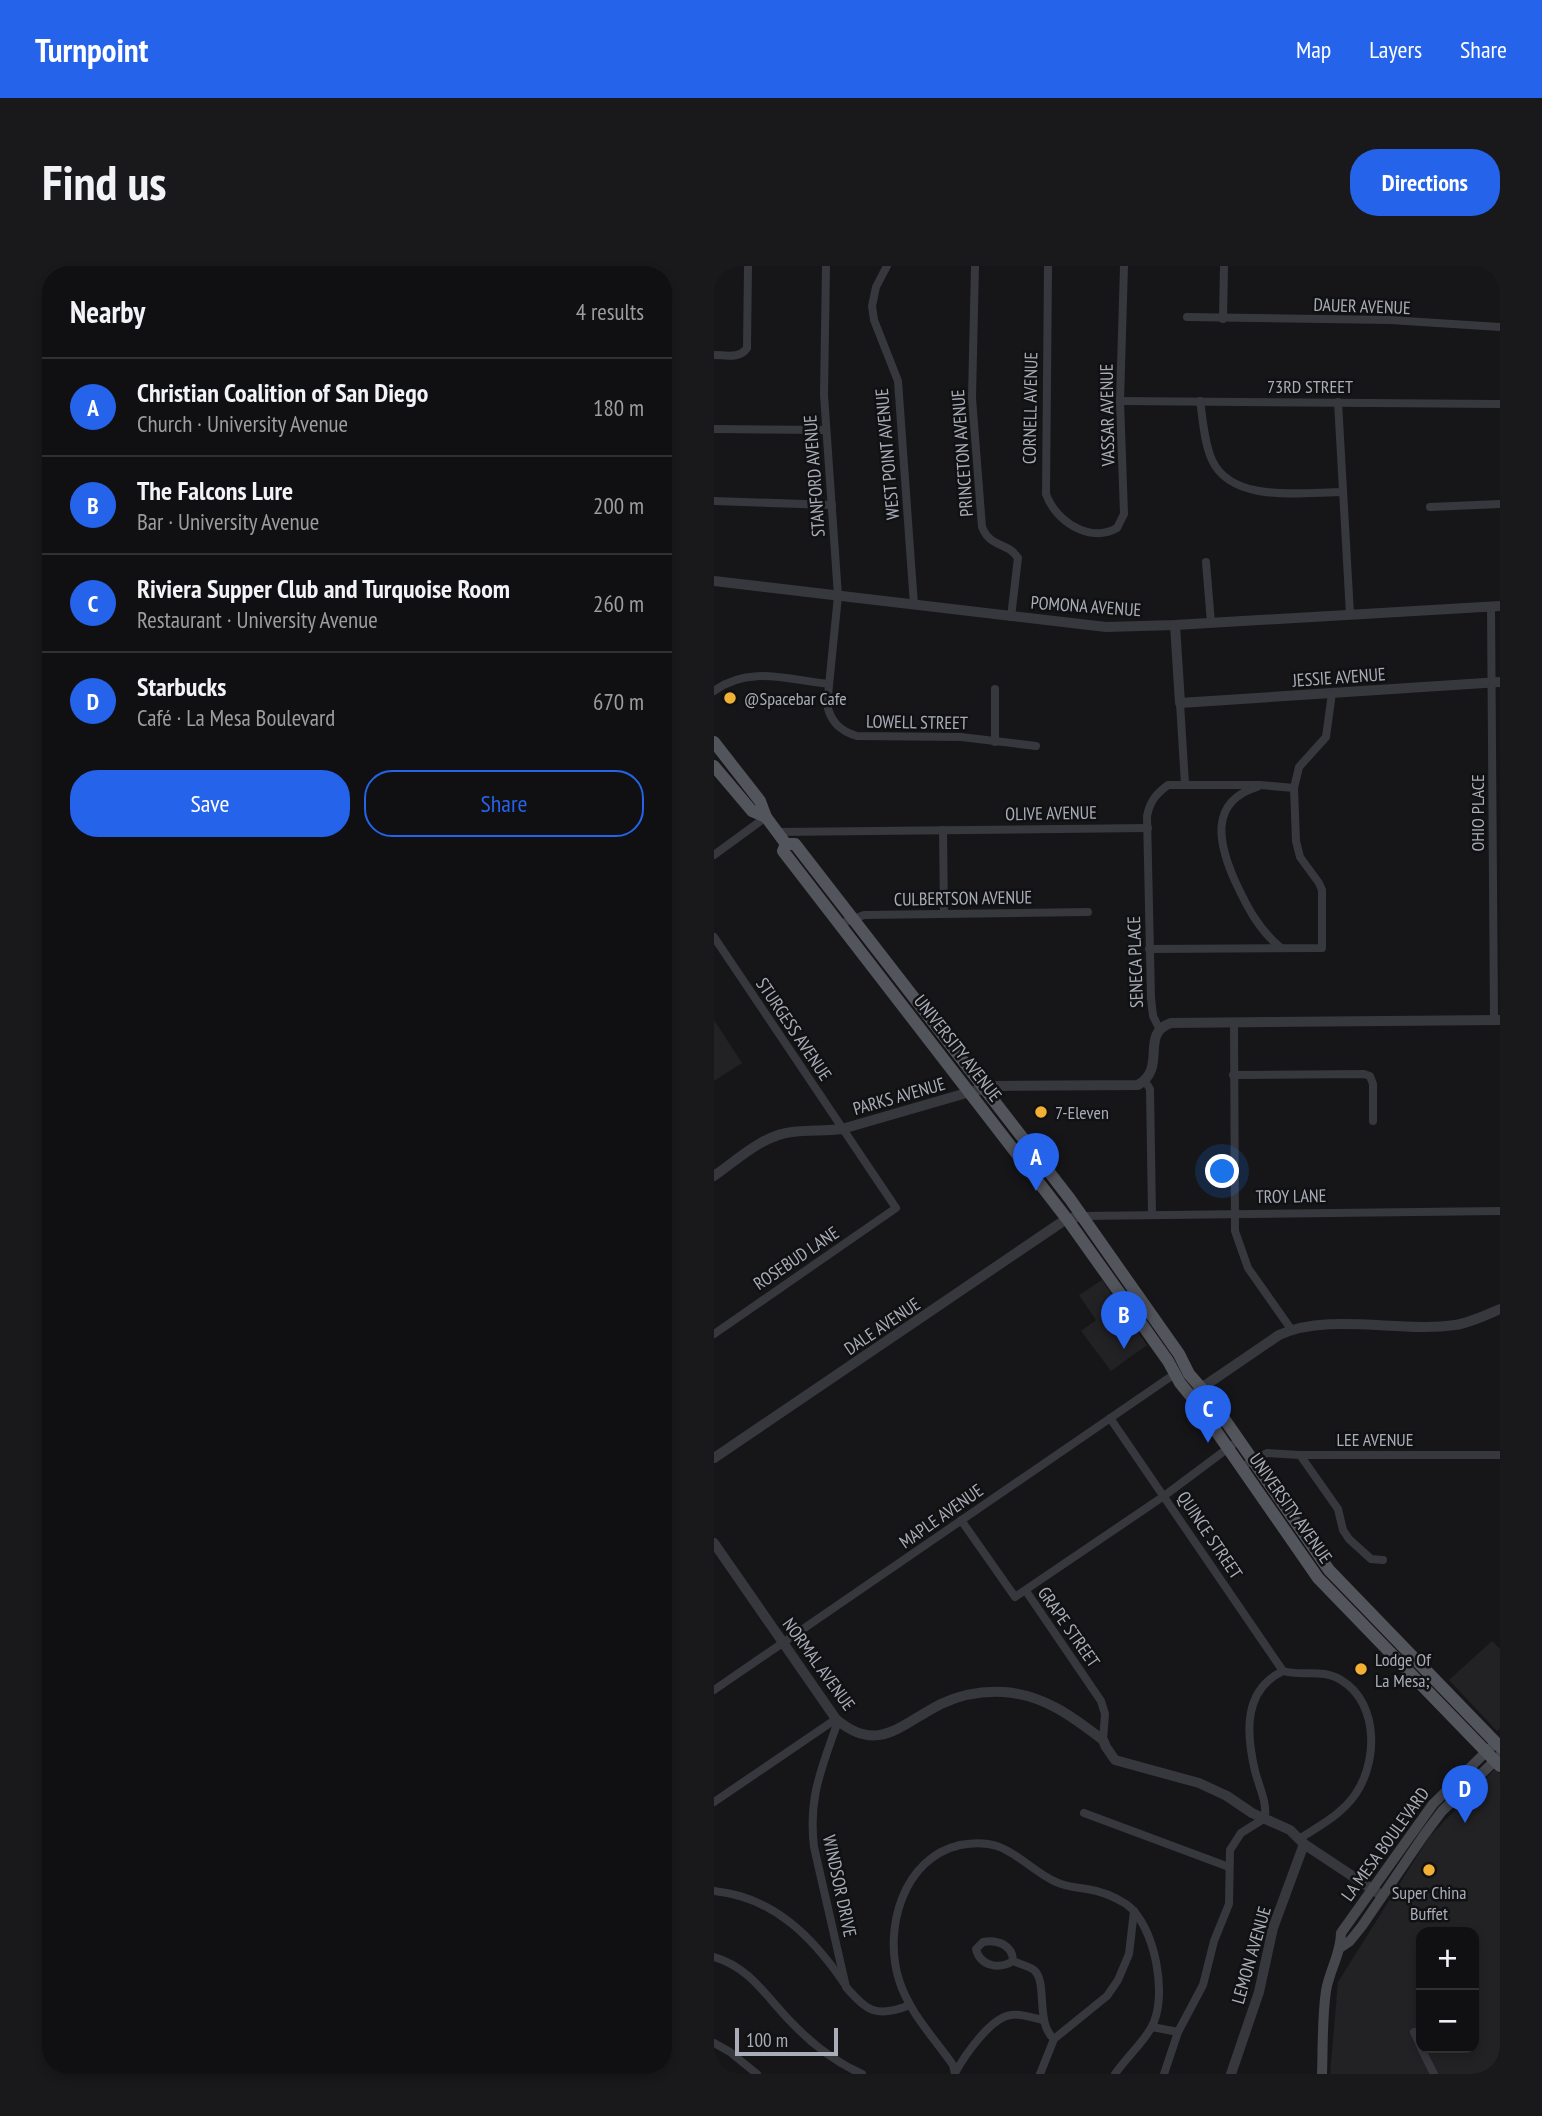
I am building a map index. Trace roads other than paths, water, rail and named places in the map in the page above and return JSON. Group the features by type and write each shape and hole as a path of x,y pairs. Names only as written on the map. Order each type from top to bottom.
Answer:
{"main road":[{"name":"UNIVERSITY AVENUE","path":"714,742 760,801 766,817 786,844 783,851 846,921 986,1089 1082,1216 1186,1367 1195,1392"},
{"name":"UNIVERSITY AVENUE","path":"714,766 752,811 766,817"},
{"name":"UNIVERSITY AVENUE","path":"846,921 1067,1219 1168,1361 1174,1374 1195,1392 1234,1444 1318,1578 1497,1752"},
{"name":"LA MESA BOULEVARD","path":"1322,2074 1326,1992 1332,1967 1341,1947 1341,1933 1433,1804 1497,1752"},
{"name":"LA MESA BOULEVARD","path":"1341,1947 1350,1941 1443,1811 1497,1752"}],"street":[{"path":"714,355 737,356 747,348 748,266"},
{"name":"STANFORD AVENUE","path":"826,266 824,395 838,596 829,684"},
{"name":"WEST POINT AVENUE","path":"887,266 876,287 872,306 874,320 898,382 914,605"},
{"name":"PRINCETON AVENUE","path":"975,266 972,398 982,527 987,538 993,543 1010,548 1018,558 1011,617"},
{"name":"CORNELL AVENUE","path":"1048,266 1045,487 1055,512 1068,524 1084,531"},
{"name":"VASSAR AVENUE","path":"1084,531 1110,532 1119,526 1124,518 1120,401 1124,266"},
{"path":"1223,318 1224,266"},
{"name":"DAUER AVENUE","path":"1187,317 1390,320 1500,327"},
{"name":"73RD STREET","path":"1120,401 1500,404"},
{"path":"1200,401 1212,461 1221,474 1233,483 1256,491 1343,492"},
{"path":"1338,402 1350,614"},
{"path":"714,429 827,430"},
{"path":"714,501 832,505"},
{"path":"1430,507 1500,504"},
{"path":"1206,562 1211,623"},
{"name":"POMONA AVENUE","path":"714,582 1106,627 1495,606"},
{"name":"OHIO PLACE","path":"1495,606 1497,1020"},
{"path":"1175,625 1185,784"},
{"path":"714,691 741,677 758,676 829,684"},
{"name":"JESSIE AVENUE","path":"1180,704 1496,683"},
{"name":"LOWELL STREET","path":"829,684 827,705 830,714 838,726 851,734 961,737 1036,746"},
{"path":"995,688 995,742"},
{"path":"1149,949 1322,948 1322,890 1300,858 1295,827 1294,788 1299,767 1326,737 1332,693"},
{"path":"1148,828 1150,803 1157,793 1168,785 1260,785 1294,788"},
{"path":"1260,785 1240,795 1228,808 1222,821 1220,836 1225,859 1253,918 1269,939 1281,948"},
{"path":"714,855 766,817"},
{"name":"OLIVE AVENUE","path":"777,832 1148,828"},
{"name":"SENECA PLACE","path":"1148,828 1149,949 1153,1016 1159,1028 1154,1037 1154,1063 1146,1081 1150,1090 1152,1213"},
{"path":"943,830 944,914"},
{"name":"CULBERTSON AVENUE","path":"846,921 864,915 1088,912"},
{"name":"STURGESS AVENUE","path":"714,937 896,1208"},
{"path":"1159,1028 1171,1023 1497,1020"},
{"path":"1234,1023 1236,1231 1246,1264 1291,1329"},
{"path":"1233,1075 1364,1074 1370,1076 1373,1084 1373,1121"},
{"name":"PARKS AVENUE","path":"714,1175 776,1135 842,1129 970,1091 1011,1086 1138,1085 1146,1081"},
{"name":"ROSEBUD LANE","path":"714,1334 896,1208"},
{"name":"TROY LANE","path":"1082,1216 1152,1213 1500,1211"},
{"path":"1067,1219 1082,1216"},
{"name":"DALE AVENUE","path":"714,1458 1067,1219"},
{"path":"1195,1392 1291,1329 1320,1326 1452,1326 1500,1309"},
{"name":"MAPLE AVENUE","path":"714,1690 1186,1367"},
{"name":"QUINCE STREET","path":"1110,1418 1283,1671"},
{"path":"1026,1591 1234,1444"},
{"name":"LEE AVENUE","path":"1247,1463 1267,1453 1500,1455"},
{"path":"1300,1455 1338,1509 1343,1530 1349,1539 1371,1559 1383,1560"},
{"name":"GRAPE STREET","path":"961,1520 1015,1597 1026,1591 1101,1701 1105,1714 1103,1740"},
{"name":"NORMAL AVENUE","path":"714,1543 837,1720 847,1729 866,1736 881,1736 895,1732 942,1704 964,1696 1004,1692 1029,1696 1065,1711 1103,1740 1115,1760 1199,1783 1227,1796 1252,1813 1290,1830 1301,1842 1382,1896"},
{"path":"1164,2074 1178,2032 1203,1985 1214,1941 1229,1904 1229,1854 1234,1841 1241,1833 1265,1818 1266,1807 1255,1772 1249,1718 1253,1700 1260,1688 1283,1671 1293,1674 1324,1673 1347,1684 1357,1695 1365,1712 1371,1739 1366,1774 1353,1798 1301,1842"},
{"path":"714,1802 837,1720"},
{"name":"WINDSOR DRIVE","path":"837,1720 815,1786 811,1824 846,1987"},
{"path":"1084,1813 1229,1867"},
{"name":"LEMON AVENUE","path":"1231,2074 1259,1992 1273,1928 1301,1842"},
{"path":"955,2073 953,2065 910,2005 900,1982 895,1961 896,1920 912,1875 932,1857 948,1849 973,1843 999,1846 1056,1883 1102,1892 1134,1911 1149,1937 1157,1969 1157,2004 1152,2027 1115,2074"},
{"path":"714,1891 749,1898 780,1913 802,1931 861,2004 875,2012 891,2012 910,2005"},
{"path":"1040,2074 1054,2039 1107,1996 1118,1980 1129,1954 1134,1911"},
{"path":"1013,1962 1011,1952 999,1942 983,1942 976,1950 979,1958 990,1965 1005,1966 1013,1962 1035,1971 1039,1979 1044,2020 1048,2034 1054,2039"},
{"path":"714,1956 746,1972 820,2051 862,2074"},
{"path":"955,2073 961,2061 1004,2016 1014,2014 1044,2020"},
{"path":"1152,2027 1178,2032"},
{"path":"1414,2032 1416,2037"},
{"path":"714,2043 757,2074"},
{"path":"1424,2053 1434,2074"}],"place":[{"name":"@Spacebar Cafe","path":"730,698"},
{"name":"7-Eleven","path":"1041,1112"},
{"name":"Christian Coalition of San Diego","path":"1036,1191"},
{"name":"The Falcons Lure","path":"1124,1349"},
{"name":"Riviera Supper Club and Turquoise Room","path":"1208,1443"},
{"name":"Lodge Of La Mesa;","path":"1361,1669"},
{"name":"Starbucks","path":"1465,1823"},
{"name":"Super China Buffet","path":"1429,1870"}]}
